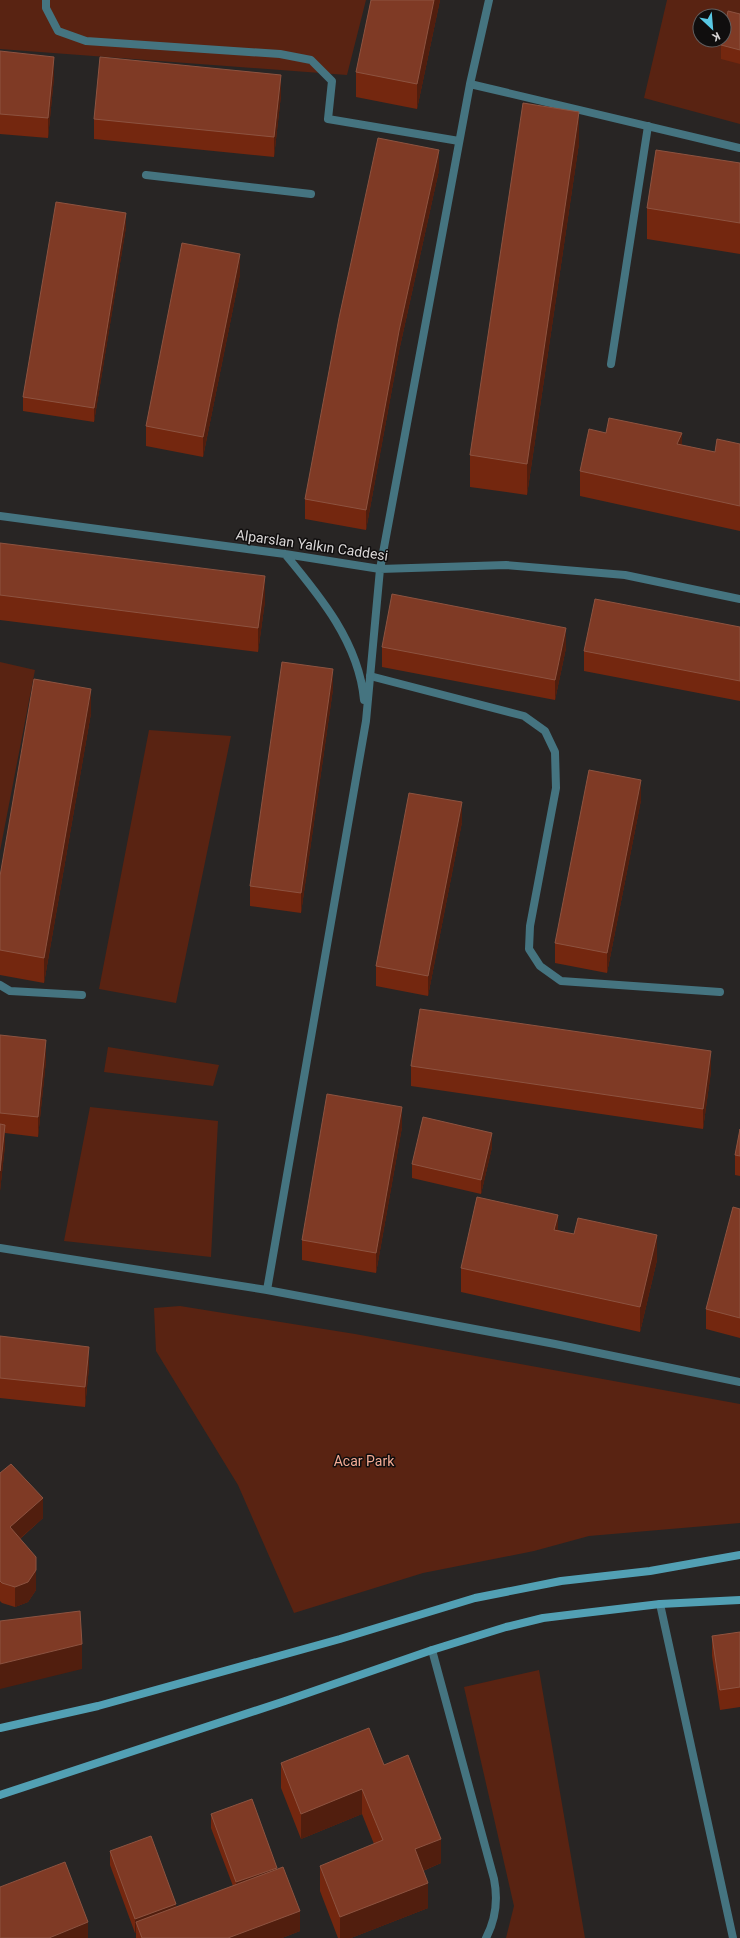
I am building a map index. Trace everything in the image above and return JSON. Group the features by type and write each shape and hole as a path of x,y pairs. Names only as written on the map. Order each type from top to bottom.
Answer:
{"main road":[{"path":"0,1728 98,1706 340,1639 475,1598 561,1581 650,1571 740,1555"},
{"path":"0,1795 285,1701 432,1650 543,1618 660,1604 740,1600"}],"street":[{"path":"46,0 46,8 58,31 86,41 280,54 311,60 332,81 328,119 459,140"},
{"path":"267,1290 366,721 380,569 459,140 489,0"},
{"path":"470,84 740,148"},
{"path":"611,364 648,126"},
{"path":"146,175 311,194"},
{"name":"Alparslan Yalkın Caddesi","path":"0,516 285,554 380,569 506,565 625,575 740,599"},
{"path":"285,554 324,602 346,640 355,661 363,688 366,721"},
{"path":"370,676 524,716 545,731 555,752 556,788 530,926 529,949 540,966 561,982 720,992"},
{"path":"0,985 10,991 82,995"},
{"path":"0,1248 267,1290 555,1344 740,1382"},
{"path":"660,1604 733,1938"},
{"path":"432,1650 494,1879 496,1908 484,1937"}],"green space":[{"path":"0,0 366,0 347,75 0,49"},
{"path":"667,0 740,0 740,124 644,98"},
{"path":"0,662 35,670 0,851"},
{"path":"149,730 231,736 176,1003 99,989"},
{"path":"108,1047 219,1065 213,1086 104,1072"},
{"path":"90,1107 218,1121 211,1257 64,1241"},
{"name":"Acar Park","path":"180,1306 355,1334 740,1404 740,1523 589,1536 534,1551 423,1573 294,1613 238,1485 156,1351 154,1308"},
{"path":"539,1670 585,1938 506,1938 514,1906 464,1687"}],"building":[{"path":"371,0 434,0 417,84 356,72"},
{"path":"732,12 740,14 740,50 732,48"},
{"path":"0,51 54,57 48,118 0,114"},
{"path":"100,57 281,75 274,137 94,119"},
{"path":"523,103 579,112 527,464 470,455"},
{"path":"378,138 439,150 399,331 366,510 305,499 339,318"},
{"path":"656,150 740,163 740,223 647,208"},
{"path":"56,202 126,213 94,408 23,397"},
{"path":"182,243 240,254 203,437 146,426"},
{"path":"609,418 682,433 677,444 715,452 717,439 740,444 740,506 580,471 589,429 606,433"},
{"path":"0,543 265,576 258,628 0,595"},
{"path":"392,594 566,628 555,680 382,647"},
{"path":"595,599 740,627 740,681 584,651"},
{"path":"282,662 333,669 301,893 250,886"},
{"path":"34,679 91,689 44,958 0,950 0,876"},
{"path":"589,770 641,780 607,953 555,943"},
{"path":"409,793 462,802 428,976 376,966"},
{"path":"420,1009 711,1051 703,1109 411,1066"},
{"path":"0,1035 46,1040 38,1117 0,1113"},
{"path":"327,1094 402,1107 376,1253 302,1240"},
{"path":"423,1117 492,1133 481,1180 412,1164"},
{"path":"0,1124 5,1125 0,1171"},
{"path":"740,1129 740,1156 735,1155"},
{"path":"477,1197 558,1215 554,1230 574,1234 578,1218 657,1235 640,1307 461,1268"},
{"path":"733,1207 740,1209 740,1318 706,1309"},
{"path":"0,1336 89,1347 85,1387 0,1378"},
{"path":"11,1464 43,1498 10,1527 36,1557 36,1570 28,1582 15,1587 0,1581 0,1473"},
{"path":"80,1611 82,1644 0,1664 0,1621"},
{"path":"740,1632 740,1687 720,1690 712,1636"},
{"path":"369,1728 384,1765 408,1755 441,1839 415,1849 428,1883 340,1917 320,1866 383,1840 362,1789 301,1814 281,1763"},
{"path":"252,1799 277,1868 236,1882 211,1814"},
{"path":"151,1836 176,1904 135,1919 110,1851"},
{"path":"65,1862 88,1922 49,1938 0,1938 0,1887"},
{"path":"283,1867 300,1911 228,1938 142,1938 136,1922"}]}
